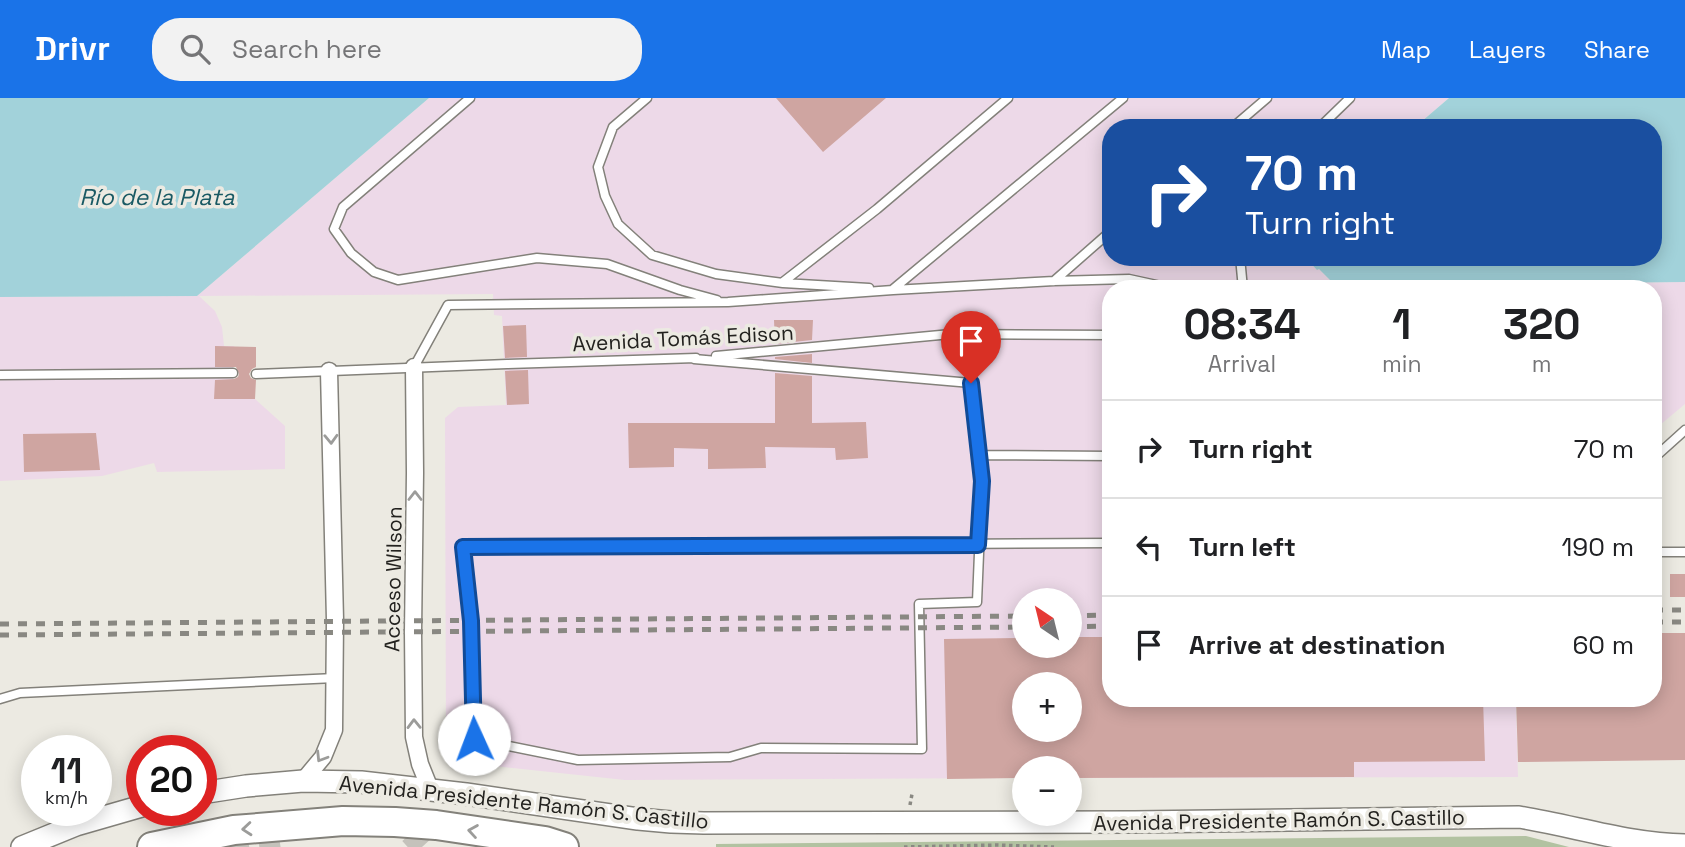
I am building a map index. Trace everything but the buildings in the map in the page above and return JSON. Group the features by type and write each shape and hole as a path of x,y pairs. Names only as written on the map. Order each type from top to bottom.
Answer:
{"highway":[{"path":"152,847 234,830 343,821 436,825 545,841 565,847"}],"main road":[{"name":"Avenida Presidente Ramón S. Castillo","path":"217,791 303,781 361,782 671,822 946,824 1519,817 1636,842 1685,845"},
{"path":"22,847 76,825 126,811"}],"street":[{"name":"Acceso Wilson","path":"414,367 414,737 420,764 430,789"},
{"path":"303,781 323,757 334,730 333,492 329,371"}],"lane":[{"path":"470,98 343,207 334,229 351,253 374,272 398,280 537,258 549,259 607,264 680,290 728,302"},
{"path":"647,98 613,127 598,167 605,195 618,224 652,255 716,274 783,283 893,290 1123,98"},
{"path":"783,283 877,209 1008,98"},
{"path":"1243,119 1267,98"},
{"path":"1328,119 1350,98"},
{"path":"1054,281 1102,239"},
{"path":"414,367 448,304 728,302 1054,281 1134,280"},
{"name":"Avenida Tomás Edison","path":"256,374 694,359 951,334 1102,335"},
{"path":"694,359 971,383 982,481 978,545 976,602 919,604 922,749 761,748 730,757 578,760 474,739 471,621 463,547 978,545 1102,543"},
{"path":"0,374 233,373"},
{"path":"1662,451 1685,430"},
{"path":"980,456 1102,456"},
{"path":"1662,552 1685,552"},
{"path":"0,699 20,693 335,678"}],"path":[{"path":"904,847 1054,847"}],"shaded area":[{"path":"429,98 1449,98 1424,119 1102,119 1102,266 1313,266 1330,280 1102,280 1102,707 1516,707 1518,777 1082,778 1082,756 1012,756 1012,778 625,780 467,763 446,745 445,418 458,407 506,405 502,316 494,315 493,294 199,296 215,311 222,327 224,346 234,346 234,398 255,399 285,426 285,469 157,472 154,463 102,476 0,481 0,297 197,296"},
{"path":"1662,282 1685,282 1685,404 1662,423"}],"green space":[{"path":"1526,836 1569,847 716,847 716,844"}],"water":[{"name":"Río de la Plata","path":"0,98 429,98 197,296 0,297"},
{"path":"1449,98 1685,98 1685,282 1330,280 1313,266 1662,266 1662,119 1424,119"}],"tunnel":[{"path":"410,834 422,847"},
{"path":"228,847 289,838"}],"railway":[{"path":"1662,610 1685,610"},
{"path":"1082,616 1102,615"},
{"path":"0,624 1012,616"},
{"path":"1662,622 1685,622"},
{"path":"1082,627 1102,626"},
{"path":"0,635 1012,627"}],"route":[{"path":"474,739 471,621 463,547 978,545 982,481 971,383"}]}
